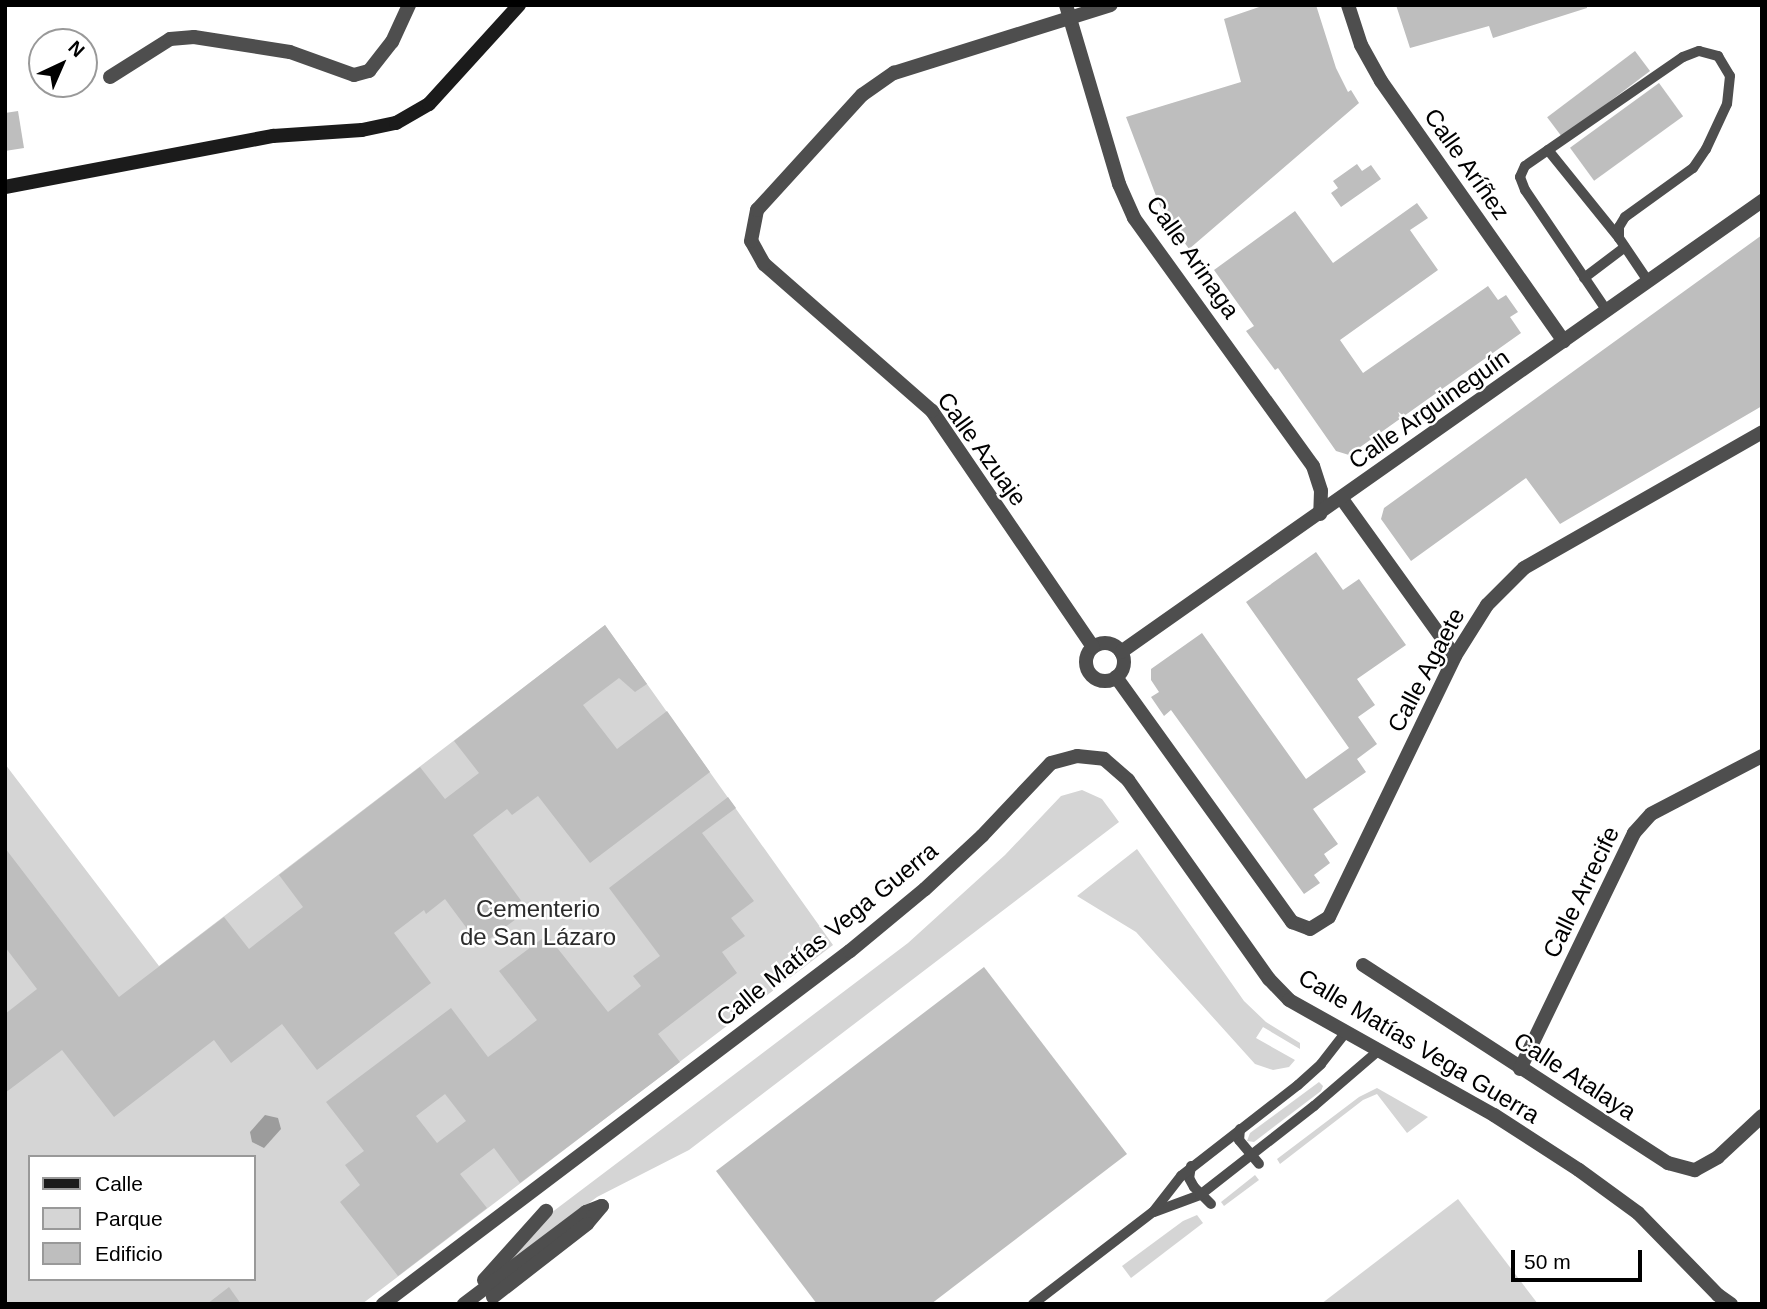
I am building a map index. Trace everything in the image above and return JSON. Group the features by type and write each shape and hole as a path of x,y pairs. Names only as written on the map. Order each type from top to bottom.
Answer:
{"main road":[{"path":"5,187 273,136 362,131 396,123 429,104 519,5"}],"street":[{"path":"110,77 170,39 194,37 289,52 354,75 369,71 392,42 409,5"},
{"path":"1067,12 1111,5"},
{"name":"Calle Aríñez","path":"1348,5 1361,45 1381,81 1564,341"},
{"name":"Calle Azuaje","path":"1067,12 894,73 862,95 757,210 751,241 764,264 932,411 1093,647"},
{"name":"Calle Arinaga","path":"1067,12 1119,184 1134,218 1313,466 1321,491 1320,514"},
{"name":"Calle Arguineguín","path":"1121,652 1762,201"},
{"name":"Calle Agaete","path":"1116,677 1292,922 1310,929 1329,917 1455,656 1487,605 1524,568 1762,432"},
{"path":"1342,499 1455,656"},
{"path":"1105,643 1121,652 1124,663 1116,677 1099,680 1090,674 1086,657 1093,647 1105,643"},
{"name":"Calle Arrecife","path":"1520,1069 1634,833 1651,814 1762,755"},
{"name":"Calle Matías Vega Guerra","path":"383,1304 850,951 925,889 982,836 1051,763 1077,756 1104,759 1128,780 1269,979 1289,1000 1494,1115 1579,1170 1638,1213 1720,1299 1731,1304"},
{"name":"Calle Atalaya","path":"1363,965 1668,1163 1695,1170 1718,1157 1762,1116"},
{"path":"464,1304 489,1297 587,1224 602,1206 586,1212 489,1297"},
{"path":"489,1297 484,1279 546,1211"}],"lane":[{"path":"1607,310 1525,190 1520,177 1525,166 1683,57 1699,51 1718,56 1730,76 1727,104 1706,149 1693,168 1625,217 1619,227 1622,243"},
{"path":"1548,150 1622,243 1648,281"},
{"path":"1584,278 1622,243"},
{"path":"1033,1304 1153,1212 1191,1166 1321,1064 1346,1032"},
{"path":"1153,1212 1200,1195 1379,1051"},
{"path":"1240,1129 1239,1140 1259,1164"},
{"path":"1191,1166 1189,1178 1200,1195 1212,1204"}],"green space":[{"name":"Cementerio de San Lázaro","path":"605,625 833,945 362,1304 5,1304 5,764 159,966"},
{"path":"1082,790 1102,799 1119,822 689,1150 597,1197 509,1265 506,1263 547,1216 908,943 1005,855 1061,796"},
{"path":"1137,849 1244,1001 1266,1022 1300,1043 1300,1049 1263,1027 1256,1038 1295,1060 1289,1067 1273,1070 1255,1064 1136,932 1077,896"},
{"path":"1319,1082 1323,1086 1321,1091 1254,1142 1247,1141 1250,1133"},
{"path":"1377,1088 1428,1117 1407,1133 1377,1094 1363,1100 1280,1164 1277,1159 1359,1097"},
{"path":"1255,1175 1259,1180 1224,1206 1221,1202"},
{"path":"1458,1199 1538,1304 1321,1304"},
{"path":"1197,1215 1203,1223 1131,1278 1122,1266 1183,1221"}],"shaded area":[{"path":"265,1115 278,1118 281,1129 264,1148 252,1142 250,1132"}],"building":[{"path":"1265,5 1316,5 1336,68 1348,92 1351,90 1359,103 1189,249 1161,209 1126,117 1241,82 1224,19"},
{"path":"1396,5 1587,5 1587,8 1493,38 1489,26 1410,48"},
{"path":"1635,51 1650,71 1562,137 1547,117"},
{"path":"1659,83 1683,116 1594,181 1570,148"},
{"path":"18,111 24,148 5,151 5,113"},
{"path":"1357,164 1362,171 1371,165 1381,179 1341,207 1331,193 1338,188 1333,181"},
{"path":"1417,203 1428,218 1410,230 1438,270 1340,340 1363,373 1488,286 1498,300 1506,295 1518,312 1510,317 1521,333 1349,455 1336,451 1278,368 1275,370 1246,331 1254,326 1214,270 1295,211 1333,263"},
{"path":"1762,235 1762,406 1560,524 1526,478 1411,561 1381,519 1384,508"},
{"path":"1316,552 1343,590 1359,579 1406,645 1357,679 1375,705 1358,717 1377,744 1357,759 1366,772 1313,809 1338,844 1324,854 1330,863 1314,875 1320,883 1304,894 1171,710 1164,716 1151,697 1159,692 1151,680 1151,669 1202,633 1306,779 1349,748 1246,602"},
{"path":"605,625 647,684 635,692 619,678 583,705 617,749 667,711 710,772 590,863 538,796 512,815 507,809 473,835 528,910 480,946 445,899 426,914 424,910 394,933 431,983 317,1070 282,1024 231,1063 214,1040 114,1117 62,1050 5,1093 5,1014 37,989 5,947 5,848 119,997 224,917 249,949 303,907 279,875 420,767 445,799 479,773 454,741"},
{"path":"728,797 736,808 702,833 754,901 731,918 745,936 722,952 737,973 658,1034 680,1062 520,1183 494,1148 460,1174 487,1208 398,1276 340,1202 360,1185 345,1165 364,1151 326,1102 451,1008 488,1057 510,1041 537,1020 499,971 547,935 608,1012 641,986 633,976 660,956 609,888","holes":["445,1094 466,1121 437,1143 416,1116"]},
{"path":"984,967 1127,1154 931,1304 817,1304 716,1171"},
{"path":"229,1287 241,1304 207,1304"}]}
